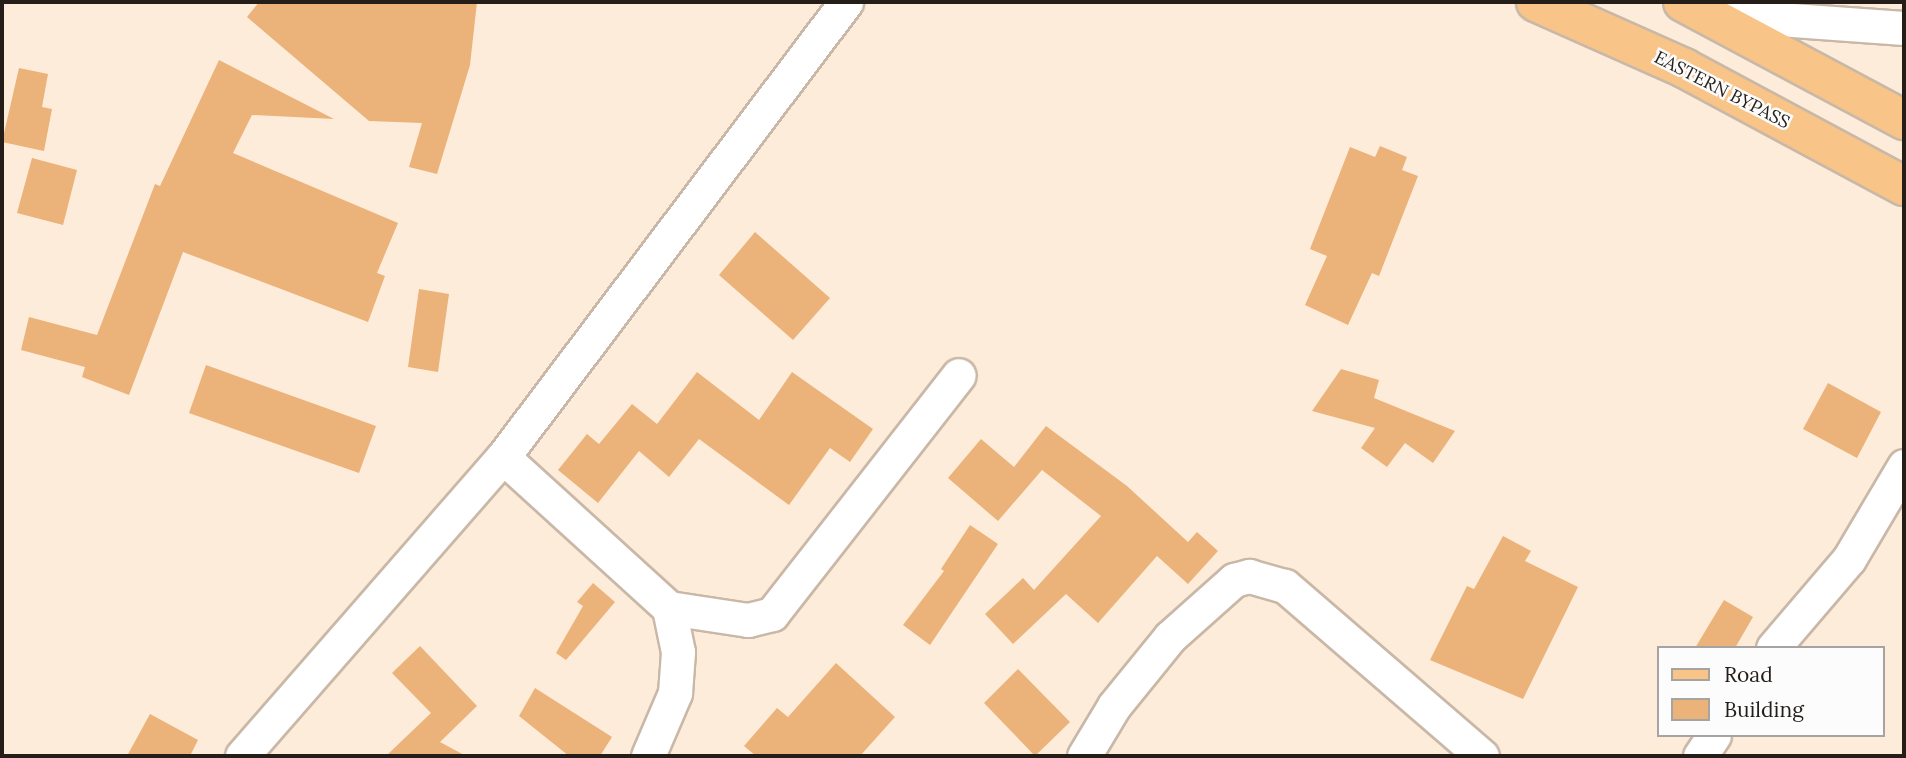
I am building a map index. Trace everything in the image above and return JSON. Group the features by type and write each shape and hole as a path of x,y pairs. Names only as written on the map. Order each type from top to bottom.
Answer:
{"main road":[{"name":"EASTERN BYPASS","path":"1536,2 1684,68 1904,186"},
{"path":"1696,8 1904,120"}],"street":[{"path":"242,756 503,457 846,2"},
{"path":"1696,8 1904,28"},
{"path":"503,457 669,608 748,620 772,614 959,374"},
{"path":"1775,646 1849,559 1904,466"},
{"path":"1084,756 1114,706 1170,636 1234,580 1249,576 1285,586 1482,756"},
{"path":"648,756 676,693 678,652 669,608"},
{"path":"1700,756 1713,737"}],"building":[{"path":"259,2 477,2 470,65 437,174 409,167 422,123 369,121 247,17"},
{"path":"219,60 334,119 252,115 233,153 398,223 377,273 385,276 368,322 183,252 129,395 82,377 85,367 21,350 29,317 97,335 155,184 160,186"},
{"path":"19,68 48,74 42,107 52,109 44,151 2,142"},
{"path":"1380,146 1407,157 1402,170 1418,176 1379,276 1372,273 1348,325 1305,305 1327,256 1310,249 1350,147 1375,157"},
{"path":"32,158 77,170 63,225 17,213"},
{"path":"755,232 830,298 793,340 719,275"},
{"path":"419,289 449,294 438,372 408,367"},
{"path":"206,365 376,426 359,473 189,413"},
{"path":"1341,369 1379,380 1374,398 1455,431 1433,463 1405,443 1387,467 1361,448 1375,428 1312,411"},
{"path":"697,372 759,420 792,372 873,429 850,462 830,448 789,505 699,439 669,477 639,451 598,503 558,470 587,434 599,444 632,404 657,424"},
{"path":"1828,383 1881,412 1857,458 1803,429"},
{"path":"1046,426 1127,486 1188,542 1197,532 1218,551 1188,584 1157,556 1098,623 1066,594 1013,644 985,614 1023,578 1034,590 1101,516 1042,470 998,521 948,478 981,439 1014,467"},
{"path":"970,525 998,544 930,645 903,625 944,571 941,569"},
{"path":"1503,536 1531,551 1525,561 1578,587 1523,699 1430,660 1467,586 1474,589"},
{"path":"593,583 615,602 566,660 556,653 583,606 577,602"},
{"path":"1724,600 1753,617 1736,646 1696,646"},
{"path":"420,646 477,706 440,742 466,756 386,756 431,713 392,673"},
{"path":"836,663 895,717 860,756 756,756 744,746 777,708 788,717"},
{"path":"1018,669 1070,722 1035,756 984,703"},
{"path":"535,688 612,737 600,756 569,756 519,716"},
{"path":"150,714 198,740 190,756 127,756"}]}
